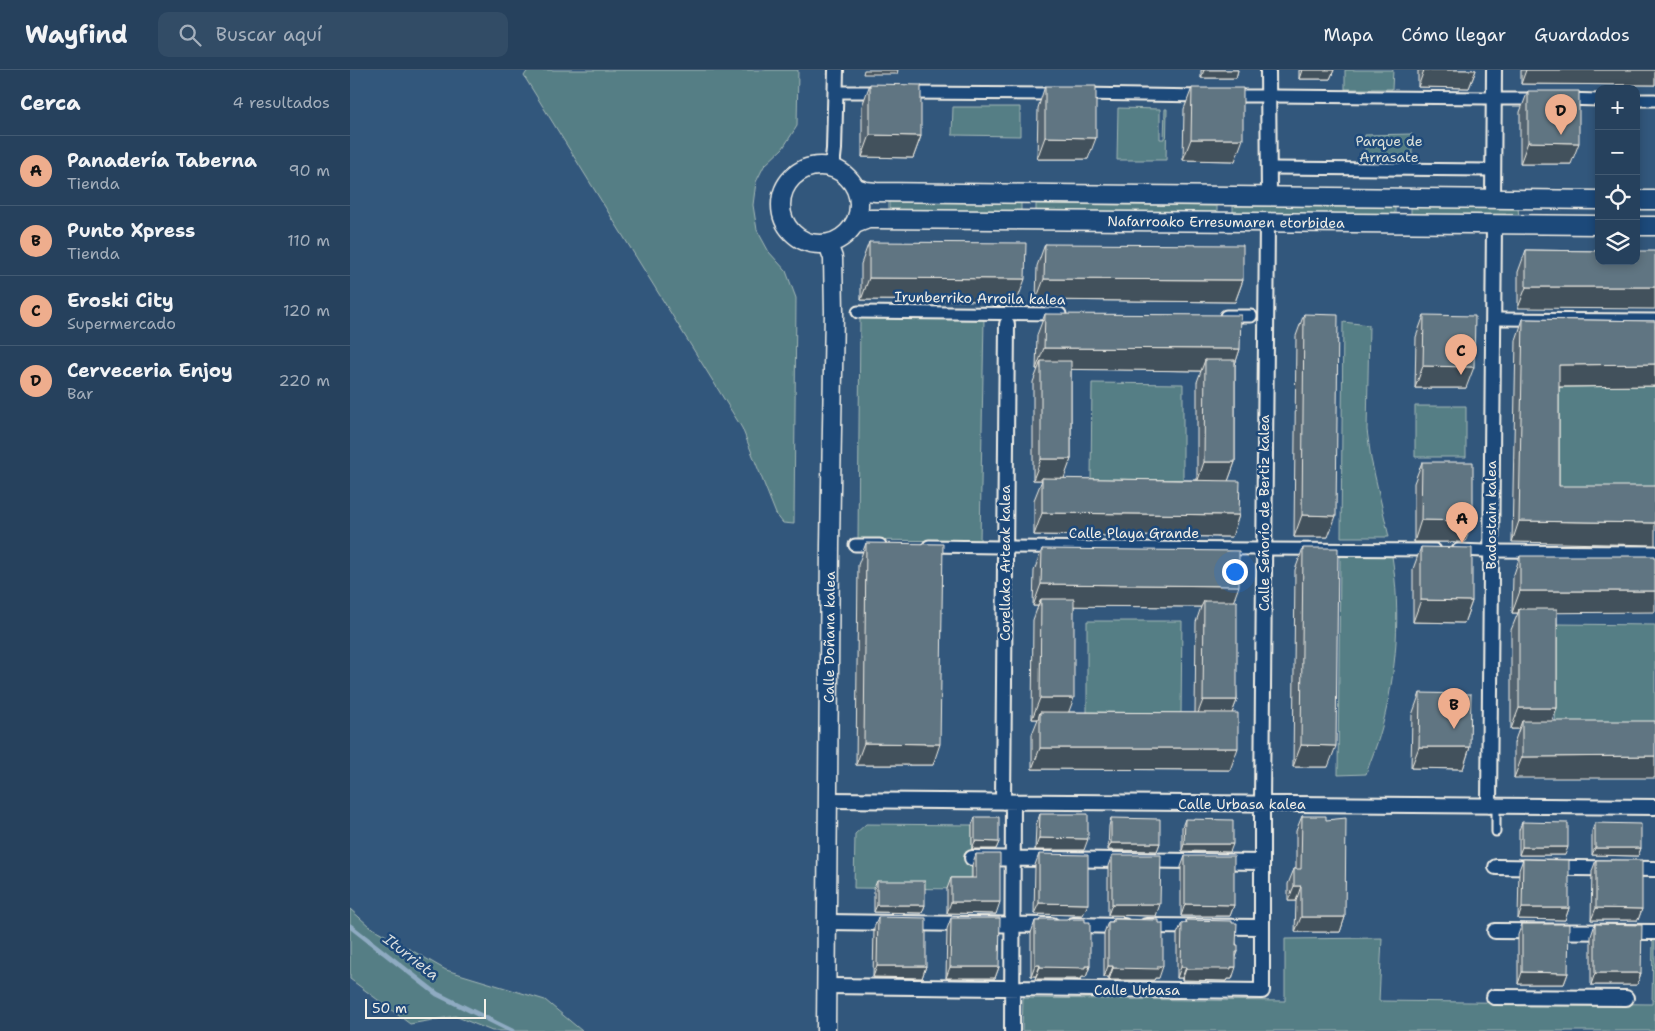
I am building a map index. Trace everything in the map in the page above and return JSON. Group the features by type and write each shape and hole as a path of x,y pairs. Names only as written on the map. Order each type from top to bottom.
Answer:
{"street":[{"path":"832,168 836,70"},
{"path":"1268,70 1269,196"},
{"path":"1493,198 1494,70"},
{"path":"842,92 1595,100"},
{"path":"1640,100 1655,100"},
{"path":"817,166 832,168 844,174 856,188 860,207 855,224 845,235 828,244 810,244 793,235 783,217 781,196 789,180 800,171 817,166"},
{"path":"1273,168 1488,170"},
{"name":"Nafarroako Erresumaren etorbidea","path":"856,188 876,192 1595,200"},
{"path":"1640,200 1655,200"},
{"name":"Nafarroako Erresumaren etorbidea","path":"855,224 877,219 1595,225"},
{"name":"Calle Señorío de Bertiz kalea","path":"1262,991 1266,222"},
{"name":"Badostain kalea","path":"1493,806 1494,224"},
{"path":"1640,226 1655,226"},
{"name":"Calle Doñana kalea","path":"826,1031 834,312 833,258 828,244"},
{"name":"Irunberriko Arroila kalea","path":"858,312 1075,314"},
{"path":"1212,316 1251,316"},
{"path":"1498,319 1655,320"},
{"name":"Corellako Arteak kalea","path":"1007,324 1008,802"},
{"path":"855,545 892,546"},
{"name":"Calle Playa Grande","path":"920,546 1655,552"},
{"name":"Calle Urbasa kalea","path":"828,800 1655,807"},
{"path":"1008,802 1013,859 1012,1031"},
{"path":"972,858 1262,862"},
{"path":"1496,867 1655,869"},
{"path":"827,922 1262,927"},
{"path":"1495,931 1655,932"},
{"name":"Calle Urbasa","path":"827,986 1262,991"},
{"path":"1494,997 1626,998"}],"lane":[{"path":"1493,806 1496,832"}],"green space":[{"path":"528,70 798,70 797,126 783,148 764,166 756,182 753,205 757,230 769,252 786,271 796,298 794,524 783,523 776,514 742,428 524,76"},
{"path":"1345,70 1393,70 1392,89 1345,89"},
{"path":"953,107 1020,107 1020,136 952,135"},
{"path":"1118,108 1160,109 1160,139 1164,139 1165,109 1167,109 1166,160 1117,160"},
{"name":"Parque de Arrasate","path":"1412,134 1412,163 1365,164 1365,135"},
{"path":"889,202 1021,203 1021,211 889,210"},
{"path":"1036,204 1217,206 1217,213 1036,211"},
{"path":"1233,206 1395,207 1395,215 1233,213"},
{"path":"1411,207 1518,208 1519,217 1411,215"},
{"path":"860,317 984,318 980,541 858,540"},
{"path":"1343,322 1369,325 1367,430 1371,459 1389,537 1341,537"},
{"path":"1092,383 1183,384 1183,480 1091,479"},
{"path":"1655,386 1655,507 1552,508 1551,387"},
{"path":"1415,406 1466,406 1466,457 1415,457"},
{"path":"1340,556 1392,556 1395,578 1397,621 1391,684 1380,733 1366,774 1338,775"},
{"path":"1087,621 1182,621 1181,717 1087,716"},
{"path":"1557,624 1655,625 1655,735 1555,734"},
{"path":"866,824 972,825 971,889 854,888 855,834"},
{"path":"350,909 369,926 446,970 545,1000 582,1031 492,1031 455,1016 410,1024 350,979"},
{"path":"1382,938 1379,1001 1652,1004 1653,938 1655,938 1655,1031 1022,1031 1023,998 1285,1001 1285,939"}],"building":[{"path":"870,84 921,85 921,136 870,135"},
{"path":"1045,86 1096,86 1096,138 1045,137"},
{"path":"1192,88 1243,88 1243,139 1191,139"},
{"path":"1528,91 1579,91 1579,143 1528,142"},
{"path":"869,242 1026,243 1025,279 869,278"},
{"path":"1045,244 1243,245 1243,280 1044,279"},
{"path":"1526,250 1595,251 1595,265 1640,265 1640,251 1655,251 1655,287 1526,287"},
{"path":"1045,314 1241,315 1240,349 1044,348"},
{"path":"1304,314 1338,315 1336,516 1302,515"},
{"path":"1424,315 1475,316 1474,367 1423,366"},
{"path":"1523,319 1655,321 1655,364 1559,365 1559,486 1655,486 1655,523 1519,521"},
{"path":"1205,360 1235,360 1235,462 1204,462"},
{"path":"1041,361 1071,361 1071,459 1041,459"},
{"path":"1422,462 1473,462 1473,521 1421,520"},
{"path":"1042,478 1240,481 1239,515 1042,513"},
{"path":"866,543 943,544 940,744 864,743"},
{"path":"1421,547 1472,548 1472,601 1421,600"},
{"path":"1303,548 1338,548 1336,746 1301,745"},
{"path":"1042,549 1239,551 1239,586 1041,584"},
{"path":"1520,556 1655,556 1655,591 1520,591"},
{"path":"1041,599 1074,599 1074,698 1040,698"},
{"path":"1204,601 1237,601 1237,700 1203,700"},
{"path":"1519,609 1557,609 1557,708 1519,708"},
{"path":"1420,693 1471,694 1470,747 1419,747"},
{"path":"1040,712 1238,713 1238,748 1040,748"},
{"path":"1522,721 1655,721 1655,756 1522,757"},
{"path":"1040,814 1088,814 1088,839 1039,838"},
{"path":"1302,816 1326,816 1326,820 1346,818 1345,917 1301,917 1301,886 1294,886 1294,869 1301,869"},
{"path":"975,817 999,817 999,842 975,841"},
{"path":"1111,818 1160,819 1160,843 1111,843"},
{"path":"1185,819 1233,820 1233,844 1184,844"},
{"path":"1522,822 1568,823 1568,847 1522,847"},
{"path":"1595,823 1641,824 1641,848 1595,848"},
{"path":"976,854 1000,854 1000,902 951,902 951,878 976,878"},
{"path":"1039,854 1088,855 1088,904 1039,903"},
{"path":"1112,855 1161,855 1160,904 1112,904"},
{"path":"1185,856 1234,856 1234,905 1185,904"},
{"path":"1523,859 1569,860 1569,908 1522,908"},
{"path":"1596,860 1642,860 1642,909 1596,908"},
{"path":"877,881 925,881 925,905 877,905"},
{"path":"878,917 926,918 926,966 877,966"},
{"path":"951,918 1000,918 999,967 950,967"},
{"path":"1040,919 1085,919 1085,922 1090,922 1090,966 1085,966 1085,968 1040,967 1040,965 1035,965 1035,921 1040,921"},
{"path":"1113,919 1159,920 1159,923 1163,923 1163,966 1158,966 1158,969 1113,968 1113,966 1108,966 1108,922 1113,922"},
{"path":"1186,920 1232,921 1232,923 1237,923 1236,945 1238,945 1238,952 1236,952 1236,967 1231,967 1231,969 1186,969 1186,967 1181,967 1182,923 1187,923"},
{"path":"1522,924 1569,924 1568,973 1522,972"},
{"path":"1595,924 1642,925 1641,973 1595,973"}],"waterway":[{"name":"Iturrieta","path":"350,926 437,994 512,1031"}],"place":[{"name":"Cerveceria Enjoy","path":"1561,135"},
{"name":"Eroski City","path":"1461,375"},
{"name":"Panadería Taberna","path":"1462,543"},
{"name":"Punto Xpress","path":"1454,729"}]}
